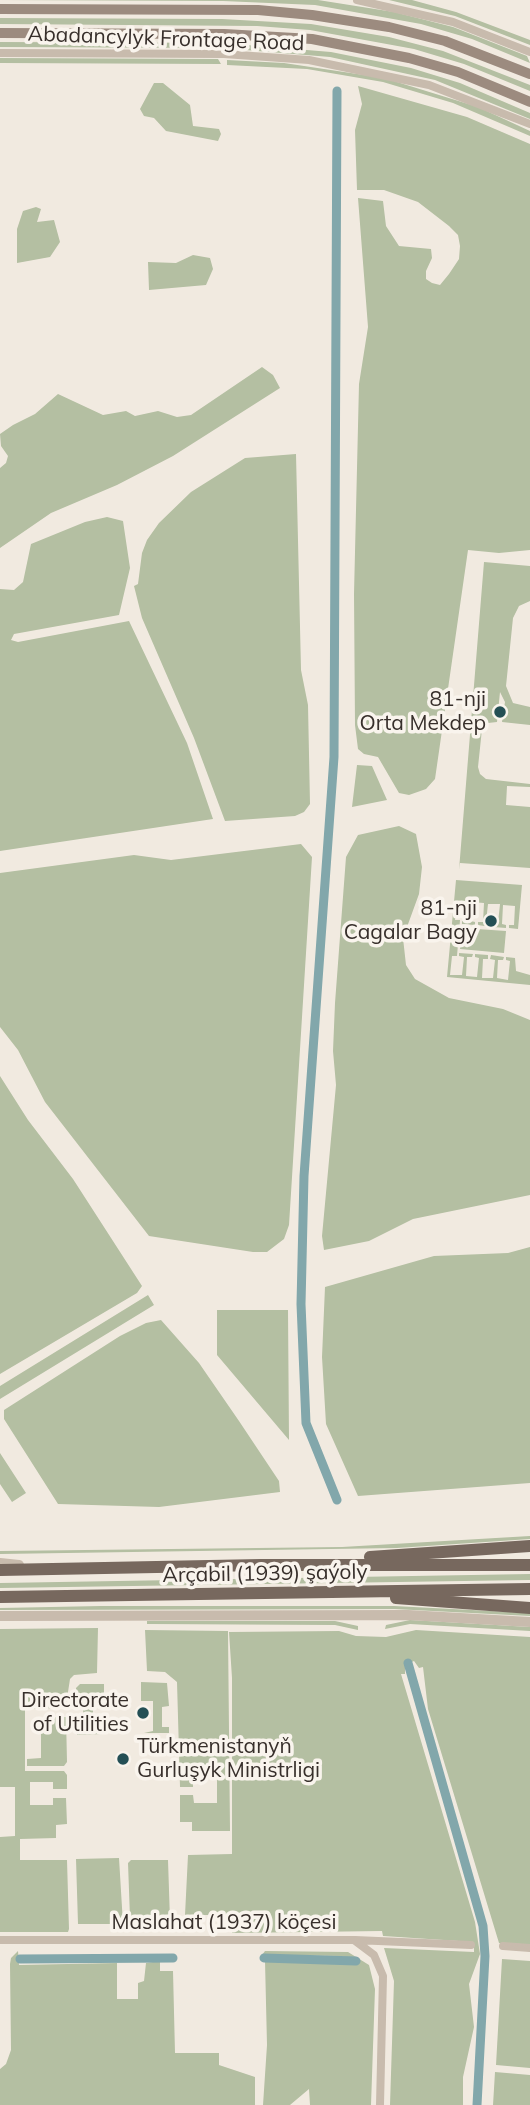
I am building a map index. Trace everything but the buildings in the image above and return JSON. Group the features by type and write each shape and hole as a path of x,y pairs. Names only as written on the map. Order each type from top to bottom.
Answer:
{"main road":[{"path":"0,9 258,10 312,15 436,38 530,74"},
{"path":"0,33 224,34 312,39 409,58 458,72 530,102"},
{"path":"261,1565 530,1546"},
{"name":"Arçabil (1939) şaýoly","path":"0,1570 261,1565 530,1565"},
{"name":"Arçabil (1939) şaýoly","path":"0,1597 530,1589"},
{"path":"312,1592 530,1608"}],"street":[{"path":"357,0 453,22 530,52"},
{"name":"Abadancylyk Frontage Road","path":"0,52 224,54 309,60 429,85 530,124"},
{"path":"0,1563 71,1569"},
{"path":"0,1616 408,1615 530,1622"},
{"name":"Maslahat (1937) köçesi","path":"0,1940 354,1940 374,1955 383,1976 380,2105"},
{"path":"354,1940 471,1945"},
{"path":"503,1946 530,1948"}],"green space":[{"path":"0,0 318,0 394,12 453,27 527,56 530,63 472,39 421,24 315,5 223,1"},
{"path":"389,0 412,0 456,12 530,40 530,45 455,16"},
{"path":"0,18 222,19 311,24 389,37 443,51 530,85 530,91 464,64 414,49 310,30 257,26 0,24"},
{"path":"0,42 222,43 331,52 411,68 460,83 530,113 530,119 435,80 330,57 222,48 0,47"},
{"path":"0,58 218,59 221,64 0,63"},
{"path":"227,60 284,63 384,78 478,107 530,131 530,136 453,103 383,82 307,69 227,65"},
{"path":"154,83 163,83 190,105 193,126 219,129 221,134 218,141 166,131 154,118 144,116 140,109"},
{"path":"358,86 467,117 530,144 530,550 499,553 468,550 435,779 426,789 409,795 399,793 378,757 364,754 358,749 355,725 354,594 359,384 368,327 358,198 383,201 386,226 399,246 431,249 432,258 426,271 426,279 432,283 440,285 449,274 459,259 460,246 458,235 418,202 384,190 357,190 355,130 362,104"},
{"path":"36,207 41,209 37,222 54,220 60,242 50,257 17,263 17,229 23,211"},
{"path":"193,255 210,258 213,269 206,285 149,290 148,262 176,263"},
{"path":"262,367 273,375 280,388 173,456 117,485 51,513 0,548 0,468 6,463 8,456 1,446 0,434 13,425 35,414 58,394 103,415 126,411 135,416 158,411 177,417 191,415"},
{"path":"296,454 301,670 308,705 310,804 304,812 295,816 225,821 194,738 142,618 134,586 138,584 142,553 147,540 159,523 191,492 245,458"},
{"path":"107,517 123,521 130,568 119,615 14,634 11,640 18,642 129,621 187,743 213,819 0,851 0,589 14,590 23,582 31,544 85,522"},
{"name":"81-nji Orta Mekdep","path":"484,562 530,566 530,601 519,606 513,618 506,686 513,703 530,707 530,725 502,722 505,702 500,692 497,722 488,723 482,729 478,767 480,774 486,779 530,784 530,787 507,786 506,805 530,807 530,868 460,863 459,870"},
{"path":"357,765 372,766 387,800 352,807"},
{"path":"399,826 416,834 422,867 419,894 403,938 406,965 415,979 449,998 503,1009 530,1020 530,1195 413,1219 369,1241 324,1250 322,1236 336,1085 333,1051 335,1003 346,857 358,835"},
{"path":"301,844 312,857 289,1225 284,1239 267,1252 253,1252 149,1236 45,1102 18,1050 0,1027 0,873 134,855 171,860"},
{"path":"456,880 522,885 518,929 509,928 509,925 514,925 515,906 503,905 502,924 506,925 506,928 493,927 493,923 498,923 500,904 488,904 486,922 491,923 491,927 478,925 478,922 483,922 484,903 472,902 471,921 475,922 475,925 462,924 462,921 467,921 469,902 457,901 455,920 460,920 457,956 452,956 450,975 462,975 464,957 459,956 459,953 473,954 472,957 467,957 466,976 477,977 479,958 475,957 475,954 488,955 488,959 483,959 482,978 493,978 495,960 490,959 491,955 504,957 503,960 498,960 497,978 508,980 510,961 506,960 506,957 515,958 516,971 530,975 530,985 447,977"},
{"path":"462,928 506,931 504,953 460,949"},
{"path":"0,1076 28,1120 73,1179 142,1286 137,1293 0,1374"},
{"path":"530,1247 530,1483 358,1496 326,1424 322,1357 325,1287 434,1256 508,1253"},
{"path":"148,1295 154,1305 0,1399 0,1386"},
{"path":"217,1310 288,1310 289,1440 217,1355"},
{"path":"161,1320 199,1363 279,1481 280,1492 159,1507 58,1504 4,1419 4,1410 120,1336 146,1323"},
{"path":"0,1453 26,1493 12,1502 0,1484"},
{"path":"530,1536 530,1539 397,1548 0,1554 0,1551 342,1547"},
{"path":"530,1574 530,1580 0,1588 0,1583"},
{"path":"101,1606 394,1606 530,1613 530,1616 394,1609 0,1610"},
{"path":"410,1620 530,1627 530,1631 410,1624 385,1629 386,1625"},
{"path":"147,1621 335,1621 358,1626 358,1630 335,1625 147,1624"},
{"path":"98,1628 97,1673 74,1675 70,1679 66,1705 62,1708 25,1709 25,1771 64,1771 67,1775 67,1789 53,1789 53,1782 30,1782 30,1805 53,1805 53,1798 66,1798 67,1824 56,1825 56,1838 20,1839 20,1860 67,1860 69,1929 68,1932 0,1932 0,1837 15,1836 15,1787 0,1787 0,1629"},
{"path":"145,1630 228,1631 230,1831 192,1831 192,1822 180,1822 180,1795 193,1795 194,1803 217,1803 217,1779 193,1779 193,1787 180,1787 177,1682 165,1672 147,1671"},
{"path":"416,1630 530,1637 530,1945 499,1943 428,1709 423,1667 419,1668 414,1661 405,1665 405,1674 401,1674 475,1922 480,1954 469,1984 474,2027 463,2077 463,2105 390,2105 394,1981 384,1948 474,1952 474,1942 383,1936 382,1931 232,1933 232,1915 185,1915 188,1855 232,1854 232,1678 229,1632 339,1631 356,1636 386,1637"},
{"path":"141,1682 167,1683 169,1706 162,1707 162,1727 169,1727 169,1733 144,1733 153,1731 153,1701 141,1701"},
{"path":"80,1684 104,1684 104,1701 93,1701 93,1731 102,1731 102,1734 77,1735 77,1729 84,1728 83,1708 76,1708 76,1688"},
{"path":"41,1717 66,1717 67,1762 64,1766 27,1766 27,1759 41,1758"},
{"path":"119,1858 123,1924 78,1924 76,1859"},
{"path":"131,1860 168,1860 170,1920 130,1918 128,1863"},
{"path":"18,1951 19,1965 117,1963 117,1999 138,1999 138,1983 144,1981 146,1963 160,1961 160,1971 173,1971 175,2053 219,2053 219,2065 255,2077 255,2105 0,2105 0,2069 6,2064 11,2050 10,1964 11,1958"},
{"path":"265,1951 348,1952 369,1965 375,1989 371,2105 310,2105 309,2089 290,2105 263,2105 267,2045 265,1961 357,1963 357,1960 341,1956 262,1955"},
{"path":"502,1959 530,1961 530,2068 496,2065"},
{"path":"495,2072 530,2075 530,2105 493,2105"}],"waterway":[{"path":"337,91 334,757 304,1176 301,1304 306,1423 337,1500"},
{"path":"408,1663 483,1926 485,1956 477,2105"},
{"path":"20,1959 173,1958"},
{"path":"264,1958 356,1961"}],"place":[{"name":"81-nji Orta Mekdep","path":"500,712"},
{"name":"81-nji Cagalar Bagy","path":"491,921"},
{"name":"Directorate of Utilities","path":"143,1713"},
{"name":"Türkmenistanyň Gurluşyk Ministrligi","path":"123,1759"}]}
